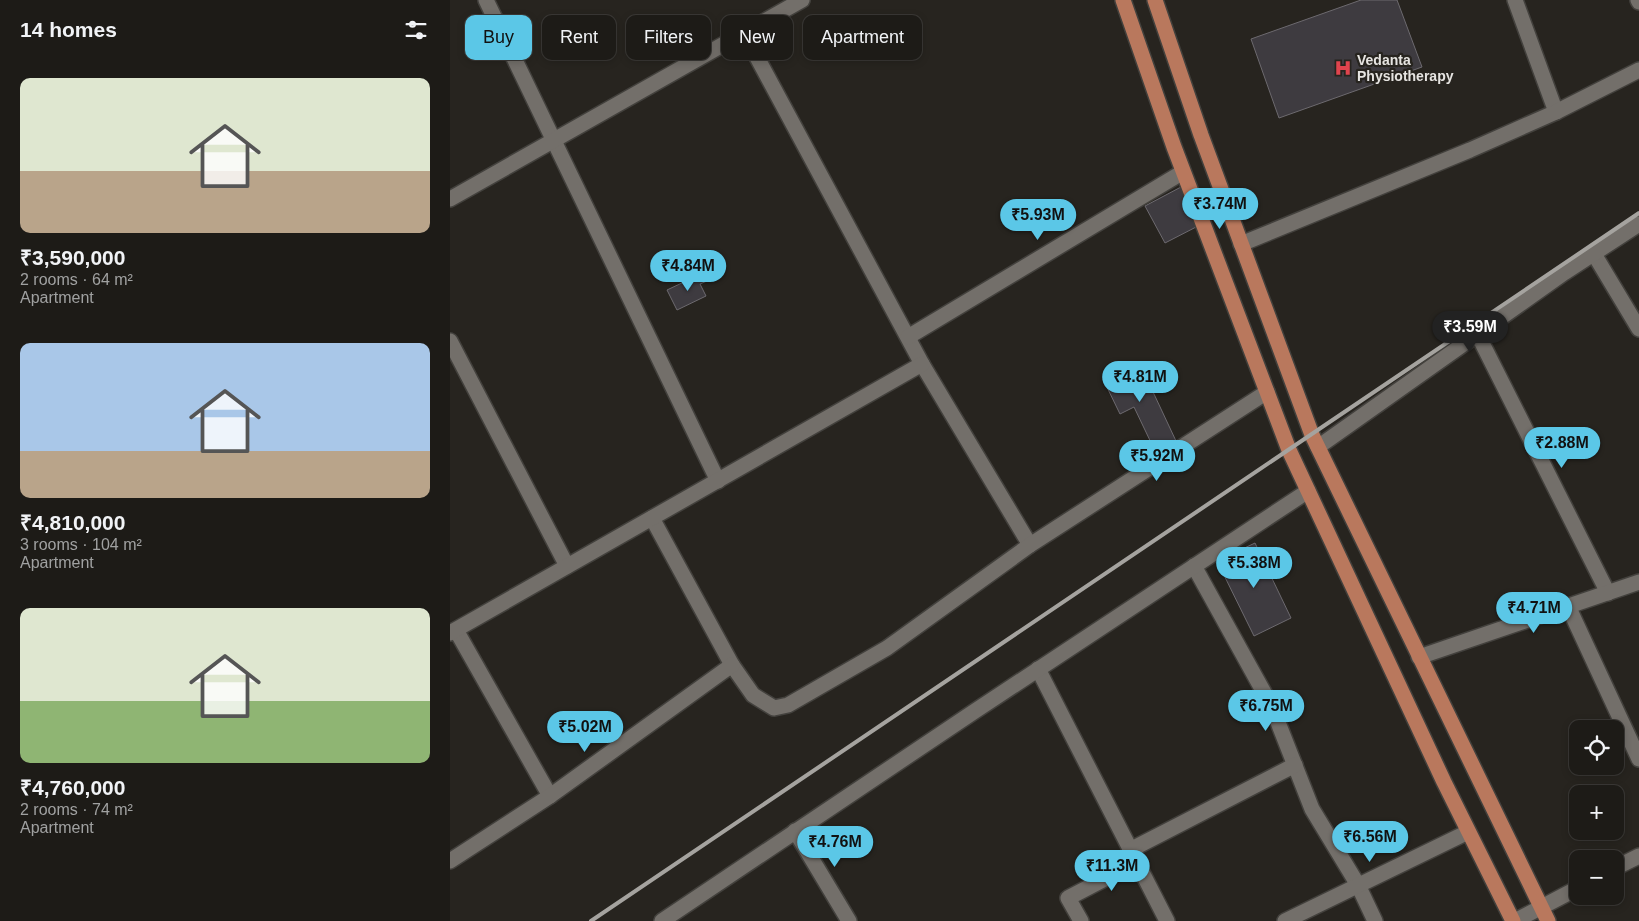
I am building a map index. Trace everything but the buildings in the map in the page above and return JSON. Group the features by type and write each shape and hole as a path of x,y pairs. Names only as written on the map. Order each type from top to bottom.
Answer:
{"main road":[{"path":"1123,0 1183,172 1289,450 1468,832 1514,921"},
{"path":"1155,0 1241,244 1318,447 1544,914"}],"street":[{"path":"486,0 718,480"},
{"path":"776,15 802,0"},
{"path":"1515,0 1556,112"},
{"path":"450,199 721,46"},
{"path":"759,60 922,364 1030,545"},
{"path":"1241,244 1556,112 1639,70"},
{"path":"908,337 1183,172"},
{"path":"1318,447 1639,224"},
{"path":"1594,254 1639,329"},
{"path":"1478,335 1608,593"},
{"path":"450,341 567,566"},
{"path":"550,796 453,631 922,364"},
{"path":"652,518 732,665 753,695 761,702 774,708 788,705 886,648 1030,545 1267,392"},
{"path":"662,921 1308,491"},
{"path":"1194,566 1272,706 1312,810 1358,885 1375,921"},
{"path":"1419,656 1639,582"},
{"path":"1568,606 1639,760"},
{"path":"450,861 550,796 732,665"},
{"path":"1038,669 1167,921"},
{"path":"1080,921 1068,898 1133,856 1294,765"},
{"path":"795,831 849,921"},
{"path":"1285,921 1468,832"},
{"path":"1624,864 1639,856"},
{"path":"1514,921 1544,914 1569,895"}],"railway":[{"path":"591,921 1639,213"}],"place":[{"name":"Vedanta Physiotherapy","path":"1343,68"}]}
